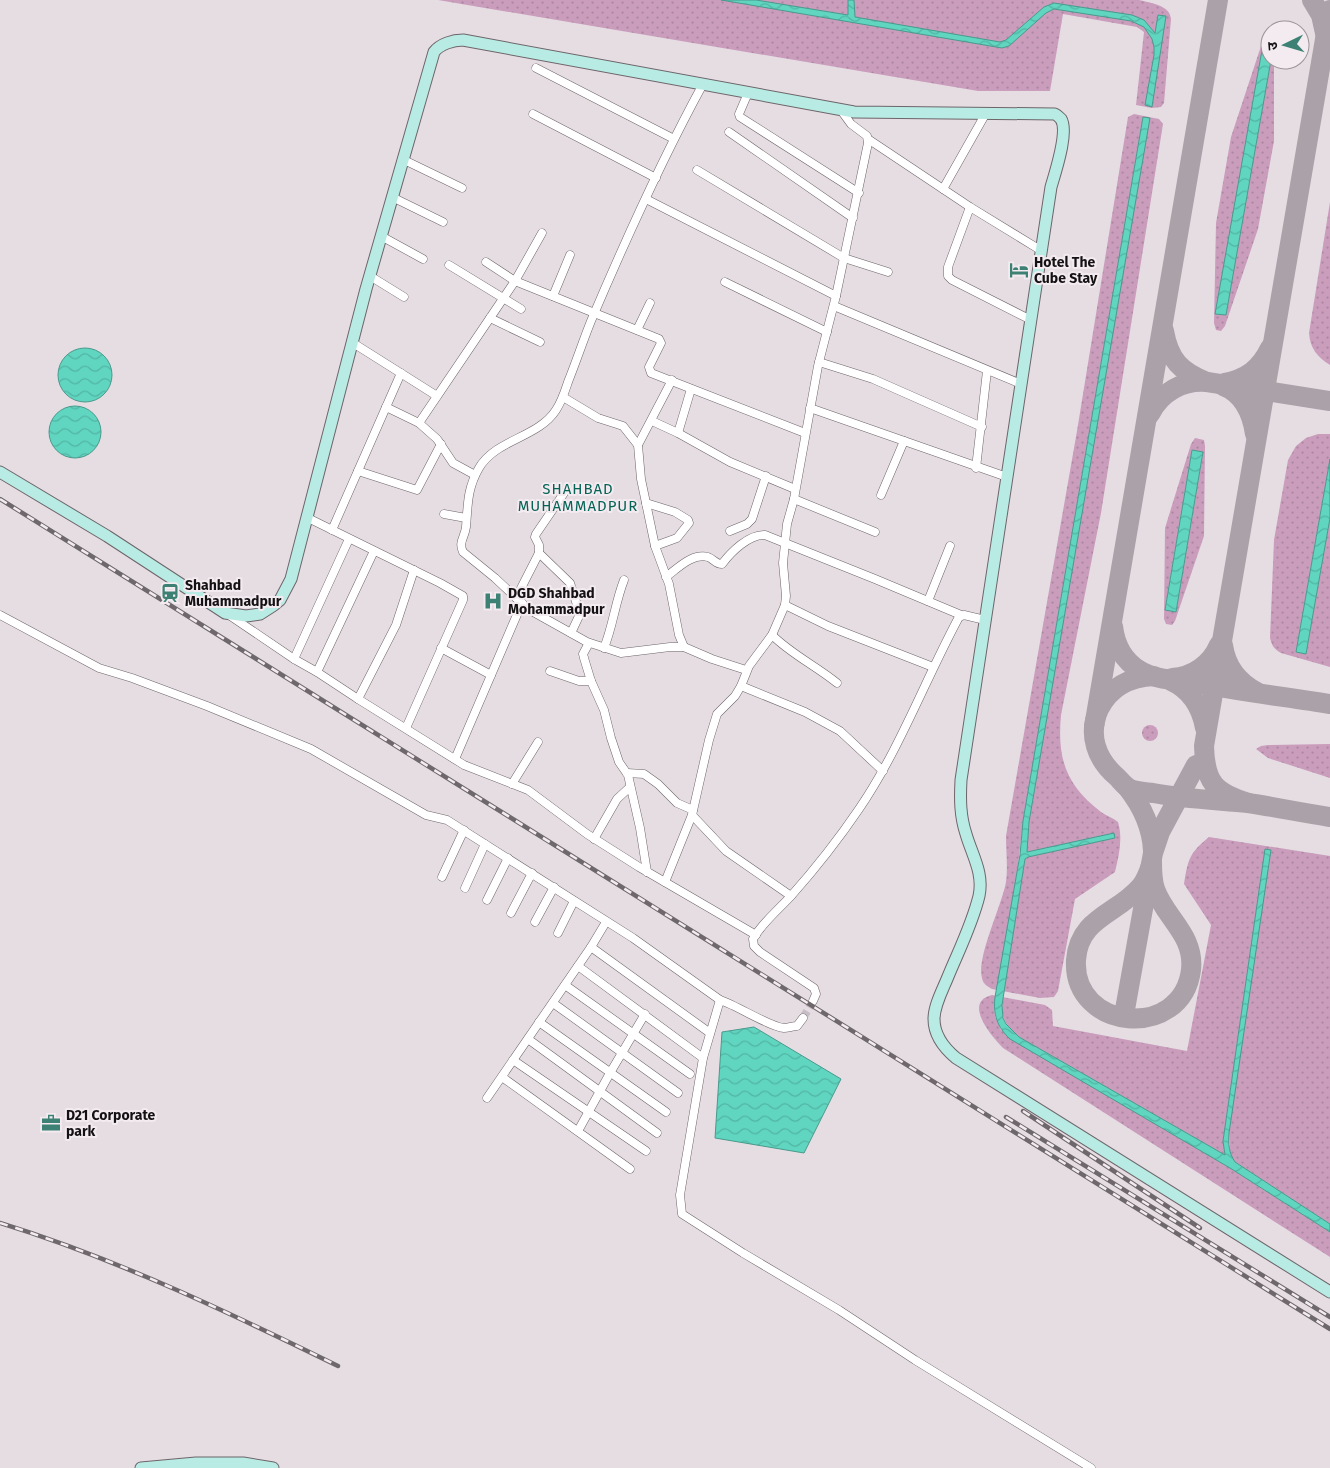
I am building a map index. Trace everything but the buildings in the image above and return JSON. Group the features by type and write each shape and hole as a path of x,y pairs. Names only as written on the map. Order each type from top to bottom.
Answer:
{"street":[{"path":"226,613 246,616 260,614 280,600 291,579 352,342 402,159 434,52 439,46 463,40 854,112 1055,114 1061,119 1063,127 1062,148 1051,187 961,780 960,809 965,833 980,873 980,886 970,923 940,996 934,1018 939,1038 946,1049 956,1058 1330,1292"},
{"path":"536,68 674,139"},
{"path":"703,84 674,139 595,312 563,397 556,410 541,425 487,456 475,475 469,491 466,529 460,542 463,552 528,609 589,643 621,653 670,646 684,647 712,659 746,670"},
{"path":"748,92 739,114 740,117 858,193"},
{"path":"840,109 850,124 864,133 868,139 970,207 1042,250"},
{"path":"943,189 986,113"},
{"path":"533,114 656,178"},
{"path":"729,132 853,218"},
{"path":"666,882 693,812 709,740 717,714 735,696 741,686 746,670 772,634 785,605 784,544 819,362 834,306 868,139"},
{"path":"402,159 462,188"},
{"path":"697,170 844,258 888,272"},
{"path":"392,197 443,222"},
{"path":"646,199 836,296"},
{"path":"970,207 948,267 948,276 952,280 1031,320"},
{"path":"419,423 504,298 542,233"},
{"path":"381,236 423,259"},
{"path":"553,296 570,255"},
{"path":"486,262 515,281 661,340 649,370 651,373 805,433"},
{"path":"449,265 521,309"},
{"path":"370,276 404,296"},
{"path":"726,282 827,332"},
{"path":"637,330 650,303"},
{"path":"834,306 1021,384"},
{"path":"490,318 540,342"},
{"path":"352,342 436,396"},
{"path":"819,362 873,379 982,427"},
{"path":"976,468 987,371"},
{"path":"332,530 402,373"},
{"path":"638,445 672,380"},
{"path":"678,433 691,389"},
{"path":"563,397 598,418 623,426 638,445 640,472 655,546 666,577 679,635 684,647"},
{"path":"386,407 419,423 441,444 453,463 475,475"},
{"path":"810,408 976,468 1007,477"},
{"path":"652,421 730,462 795,489"},
{"path":"881,496 904,441"},
{"path":"358,470 417,490 441,444"},
{"path":"0,472 107,536 294,659 318,672 464,765 534,793 594,839 756,935"},
{"path":"730,531 746,524 752,519 766,476"},
{"path":"455,759 491,675 539,553 536,534 564,493"},
{"path":"794,499 875,532"},
{"path":"646,503 675,512 688,520 689,523 677,538 655,546"},
{"path":"444,514 466,518"},
{"path":"308,518 442,584 464,598 406,728"},
{"path":"666,577 693,558 707,557 716,563 722,564 742,544 761,535 961,615 985,620"},
{"path":"294,659 349,538"},
{"path":"928,601 950,546"},
{"path":"318,672 374,551"},
{"path":"539,553 571,585 580,614 571,633"},
{"path":"358,699 397,622 414,570"},
{"path":"604,648 611,632 618,596 624,580"},
{"path":"785,605 828,626 933,667"},
{"path":"0,615 100,668 207,706 311,749 426,816 448,820 637,940 720,1000 734,1004 774,1025 785,1028 796,1026 803,1018"},
{"path":"813,1001 816,994 814,988 760,952 754,946 753,939 821,861 883,771 904,731 933,667 961,615"},
{"path":"772,634 785,648 819,669 837,683"},
{"path":"589,643 583,655 591,681 605,712 619,762 627,773 640,828 647,872"},
{"path":"441,648 491,675"},
{"path":"550,671 579,681 591,681"},
{"path":"741,686 804,712 840,731 883,771"},
{"path":"512,784 538,742"},
{"path":"627,773 644,774 658,784 677,803 693,812 726,851 791,896"},
{"path":"594,839 617,799 630,787"},
{"path":"442,877 464,830"},
{"path":"465,888 485,844"},
{"path":"487,900 508,858"},
{"path":"511,913 532,873"},
{"path":"535,922 554,887"},
{"path":"558,933 574,901"},
{"path":"487,1098 591,947 602,919"},
{"path":"591,947 710,1033"},
{"path":"578,966 703,1058"},
{"path":"565,984 690,1074"},
{"path":"720,1000 703,1058 680,1195 682,1214 1092,1468"},
{"path":"552,1003 678,1092"},
{"path":"578,1131 645,1014"},
{"path":"539,1022 666,1112"},
{"path":"528,1039 656,1133"},
{"path":"513,1060 646,1152"},
{"path":"502,1077 630,1169"},
{"path":"141,1468 196,1463 243,1463 273,1468"}],"shaded area":[{"path":"438,0 1139,0 1164,8 1170,14 1164,103 1161,107 1152,108 1136,105 1144,32 1137,27 1063,14 1050,91 978,91"},
{"path":"1260,49 1260,62 1216,314 1226,315 1269,70 1274,70 1274,141 1258,229 1225,326 1221,331 1216,330 1214,323 1216,223 1231,137"},
{"path":"1134,114 1159,119 1163,124 1101,513 1061,715 1060,731 1066,770 1079,792 1089,802 1118,822 1120,847 1115,872 1075,899 1058,991 1054,997 1040,998 992,989 983,982 981,969 986,945 1006,882 1006,836 1077,431 1128,117","holes":["1143,117 1149,118 1029,822 1026,852 1114,834 1115,838 1025,859 1004,989 1023,821"]},
{"path":"1330,202 1330,365 1315,352 1309,333"},
{"path":"1318,434 1330,434 1330,459 1296,652 1306,654 1330,518 1330,667 1281,653 1274,647 1270,638 1274,540 1288,460 1296,446 1306,438"},
{"path":"1195,438 1204,440 1204,536 1172,625 1166,624 1164,619 1165,528 1191,444","holes":["1192,450 1203,453 1176,612 1165,609"]},
{"path":"1147,725 1153,725 1158,730 1156,739 1147,741 1142,736 1142,730"},
{"path":"1330,744 1330,778 1268,758 1256,749 1268,745"},
{"path":"1209,837 1330,856 1330,1224 1235,1162 1230,1154 1229,1133 1265,850 1223,1141 1225,1155 1019,1037 1007,1025 1002,1010 1003,998 994,1002 995,1016 1001,1030 1230,1168 1330,1232 1330,1257 1003,1048 992,1036 979,1012 983,999 992,995 1045,1005 1052,1010 1053,1026 1187,1051 1211,925 1184,884 1190,858 1197,848"}],"water":[{"path":"721,0 756,0 848,15 848,0 854,0 855,17 1000,42 1006,40 1044,7 1054,3 1132,15 1144,20 1155,33 1158,15 1166,16 1152,107 1145,105 1154,47 1152,39 1144,27 1131,21 1054,9 1046,13 1009,46 1002,48"},
{"path":"1260,61 1260,70 1269,70 1226,315 1215,314"},
{"path":"1143,117 1150,118 1029,822 1027,852 1114,833 1115,838 1025,859 1002,1005 1003,1018 1006,1024 1019,1037 1225,1155 1223,1141 1265,849 1271,850 1229,1133 1229,1148 1235,1162 1330,1224 1330,1232 1230,1168 1010,1039 1002,1030 995,1015 995,997 1020,855 1023,821"},
{"path":"85,348 95,350 104,356 110,365 112,375 110,385 104,394 95,400 85,402 75,400 66,394 60,385 58,375 60,365 66,356 75,350"},
{"path":"70,406 80,406 89,410 97,418 101,432 97,446 89,454 80,458 70,458 61,454 53,446 49,437 49,427 53,418 61,410"},
{"path":"1192,450 1203,452 1176,612 1165,610"},
{"path":"1330,459 1330,518 1306,654 1296,652"},
{"path":"754,1027 841,1079 804,1153 715,1138 722,1032"}],"taxiway":[{"path":"1094,727 1218,0"},
{"path":"1312,0 1321,15 1325,33"},
{"path":"1249,803 1228,795 1214,785 1207,769 1204,746 1330,10"},
{"path":"1164,331 1169,350 1178,364 1190,374 1207,382 1330,401"},
{"path":"1224,383 1239,379 1252,372 1262,362 1270,348"},
{"path":"1150,414 1160,399 1181,385 1207,382"},
{"path":"1223,386 1242,399 1252,419 1255,434"},
{"path":"1113,626 1118,645 1124,656 1133,666 1152,676 1330,704"},
{"path":"1172,678 1187,675 1206,664 1219,645"},
{"path":"1223,645 1227,660 1234,673 1244,684 1257,692"},
{"path":"1154,676 1137,678 1115,689 1104,701 1096,719 1094,737 1099,755 1110,770 1128,788 1177,797 1248,803 1330,817"},
{"path":"1171,681 1184,689 1194,700 1201,713 1205,728"},
{"path":"1124,1015 1153,853 1160,832 1196,765"},
{"path":"1127,787 1145,818 1151,834 1153,851"},
{"path":"1152,862 1155,889 1165,909 1184,937 1191,958 1191,970 1183,993 1169,1008 1150,1017 1129,1018 1108,1013 1091,1002 1079,984 1076,960 1084,934 1101,917 1122,903 1141,886 1152,862"}],"tunnel":[{"path":"803,1018 813,1001"}],"railway":[{"path":"0,499 1330,1329"},
{"path":"1023,1111 1200,1228"},
{"path":"1006,1117 1330,1317"},
{"path":"0,1223 87,1253 172,1288 338,1366"}],"place":[{"name":"Hotel The Cube Stay","path":"1019,270"},
{"name":"Shahbad Muhammadpur","path":"170,593"},
{"name":"DGD Shahbad Mohammadpur","path":"493,601"},
{"name":"D21 Corporate park","path":"51,1123"}],"district":[{"name":"SHAHBAD MUHAMMADPUR","path":"578,498"}]}
